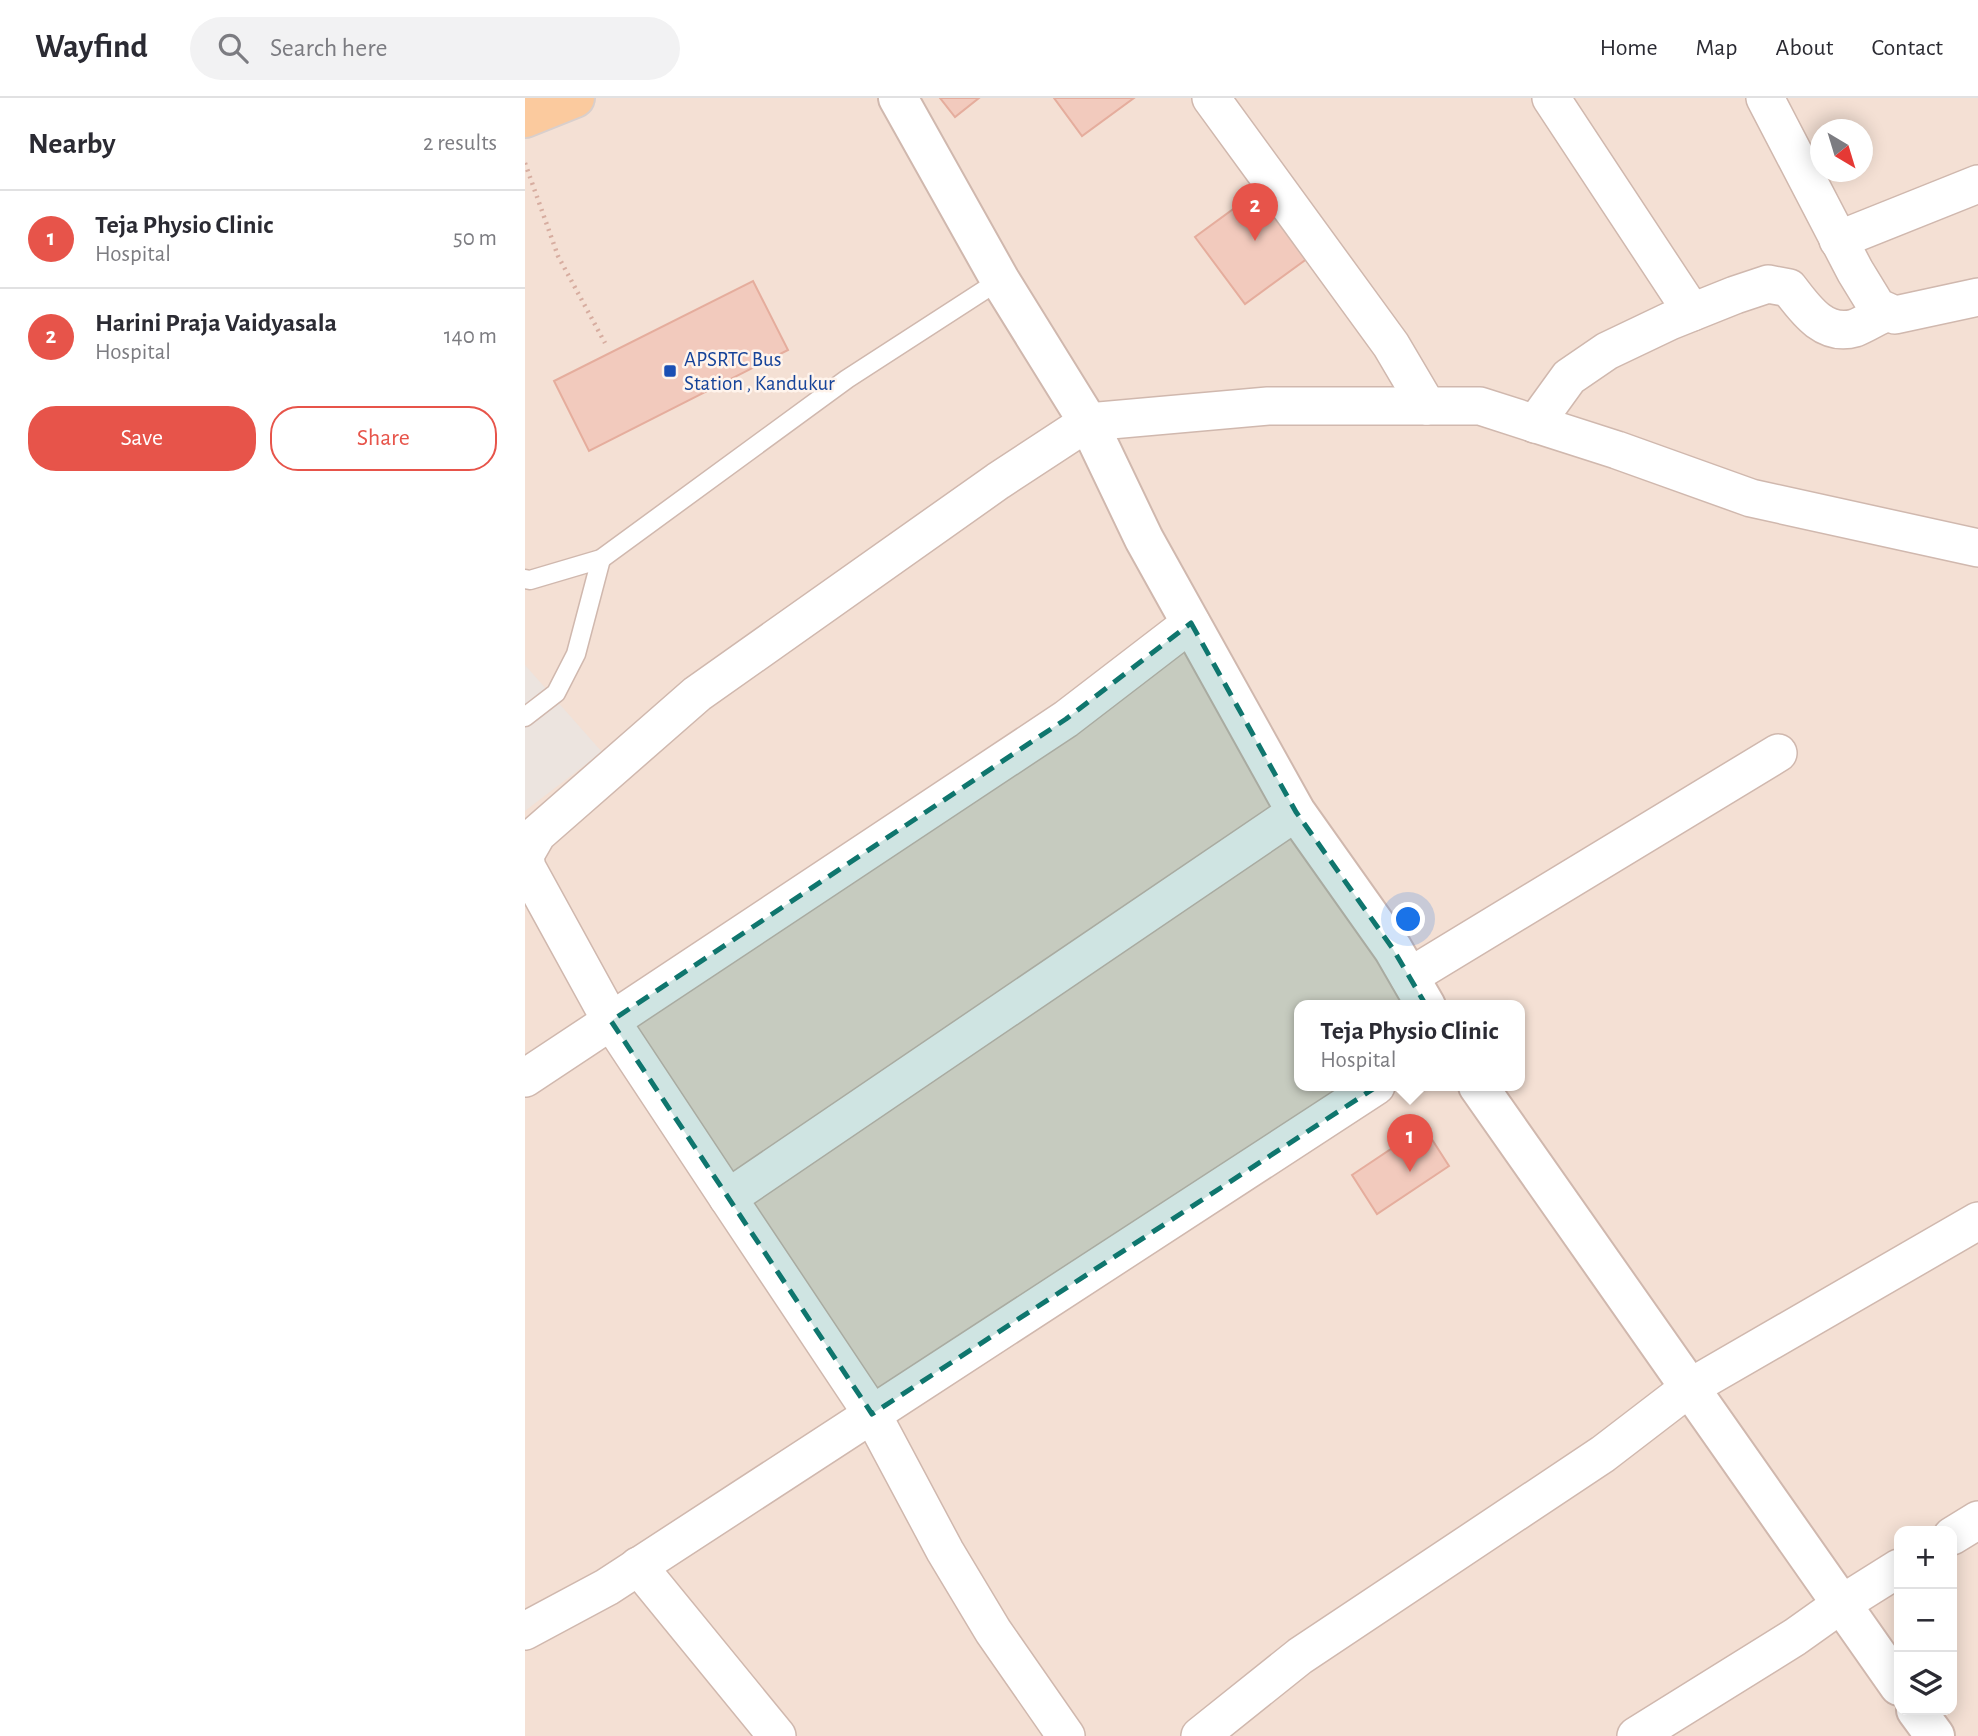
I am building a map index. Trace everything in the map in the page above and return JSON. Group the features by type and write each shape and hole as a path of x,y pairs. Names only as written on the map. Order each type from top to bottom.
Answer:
{"main road":[{"path":"525,118 575,98"}],"street":[{"path":"898,98 1000,280 1088,422 1144,539 1296,812 1393,949 1418,991 1778,753"},
{"path":"1211,98 1391,345 1427,406"},
{"path":"1551,98 1692,312"},
{"path":"1765,98 1838,240 1877,307 1895,316 1978,297"},
{"path":"1838,240 1978,184"},
{"path":"1535,424 1569,377 1607,351 1692,312 1768,284 1789,288 1810,316 1835,330 1854,328 1885,313"},
{"path":"1066,1736 979,1608 945,1551 872,1414 611,1021 527,868 525,857 537,835 697,694 998,481 1088,422 1268,406 1480,406 1617,450 1751,498 1978,548"},
{"path":"525,1078 1066,719 1191,623"},
{"path":"728,1198 1296,812"},
{"path":"525,1630 607,1587 1368,1091"},
{"path":"1481,1091 1894,1679"},
{"path":"1200,1736 1300,1656 1603,1454 1689,1388 1978,1220"},
{"path":"1957,1533 1978,1520"},
{"path":"638,1566 777,1736"},
{"path":"1636,1736 1795,1637 1894,1571"},
{"path":"1920,1715 1935,1736"}],"lane":[{"path":"525,579 530,580 601,559 847,379 1000,280"},
{"path":"525,717 557,692 576,654 601,559"}],"path":[{"path":"525,163 558,256 605,343"}],"highlighted area":[{"path":"1191,623 1296,812 1393,949 1447,1041 872,1414 611,1021 1066,719"}],"shaded area":[{"path":"525,98 1978,98 1978,1736 525,1736"},
{"path":"525,665 602,752 525,811"}],"building":[{"path":"940,98 979,98 955,117"},
{"path":"1054,98 1134,98 1082,136"},
{"path":"1258,191 1308,258 1245,304 1195,237"},
{"path":"753,281 788,350 589,451 554,381"},
{"path":"1424,1127 1449,1166 1377,1214 1352,1175"}],"place":[{"name":"Harini Praja Vaidyasala","path":"1255,241"},
{"name":"APSRTC Bus Station , Kandukur","path":"670,371"},
{"name":"Teja Physio Clinic","path":"1410,1172"}]}
